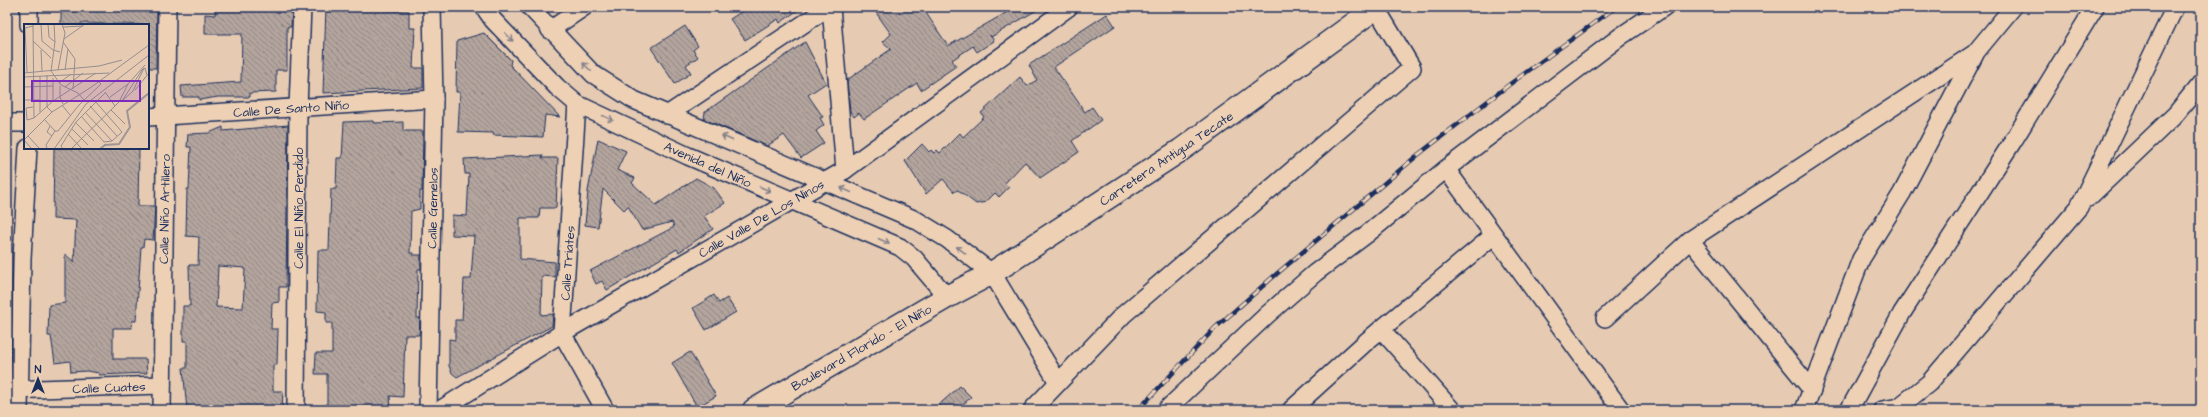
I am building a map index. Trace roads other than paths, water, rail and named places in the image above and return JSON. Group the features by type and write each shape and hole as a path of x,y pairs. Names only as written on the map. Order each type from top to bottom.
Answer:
{"main road":[{"name":"Carretera Antigua Tecate","path":"947,297 992,273 1181,150 1376,8"},
{"name":"Boulevard Florido - El Niño","path":"754,410 947,297"}],"street":[{"path":"29,7 29,24"},
{"name":"Calle Niño Artillero","path":"162,410 166,7"},
{"name":"Calle El Niño Perdido","path":"296,410 298,107 302,7"},
{"name":"Calle Gemelos","path":"428,410 434,99 432,7"},
{"name":"Avenida del Niño","path":"484,7 493,20 556,87 577,104 791,201 900,248 914,258 947,297"},
{"path":"530,7 593,74 634,100 667,115 713,132 916,220 947,239 992,273 1058,382"},
{"path":"550,30 584,7"},
{"path":"667,115 830,7 845,170"},
{"name":"Calle Valle De Los Ninos","path":"440,410 562,333 845,170 1069,7"},
{"path":"1166,410 1268,314 1315,273 1367,234 1446,169 1621,36 1664,7"},
{"path":"1804,410 1862,259 1902,193 1976,53 2013,7"},
{"path":"1849,410 1902,313 2013,141 2095,7"},
{"path":"2079,207 2175,7"},
{"path":"1032,410 1123,315 1412,68 1376,8"},
{"path":"1605,318 1690,240 1976,53"},
{"path":"1882,410 1900,407 1930,383 2079,207 2175,115 2201,83"},
{"name":"Calle De Santo Niño","path":"149,117 434,99"},
{"name":"Calle Triates","path":"562,333 577,104"},
{"path":"7,123 24,122"},
{"path":"19,410 13,390 14,259 28,149"},
{"path":"1446,169 1493,236 1533,286 1621,410"},
{"path":"1291,410 1381,329 1493,236"},
{"path":"1690,240 1812,390"},
{"path":"1381,329 1452,410"},
{"path":"562,333 605,410"},
{"name":"Calle Cuates","path":"13,390 162,385"}],"railway":[{"path":"1138,410 1215,328 1273,277 1419,154 1510,84 1616,7"}]}
